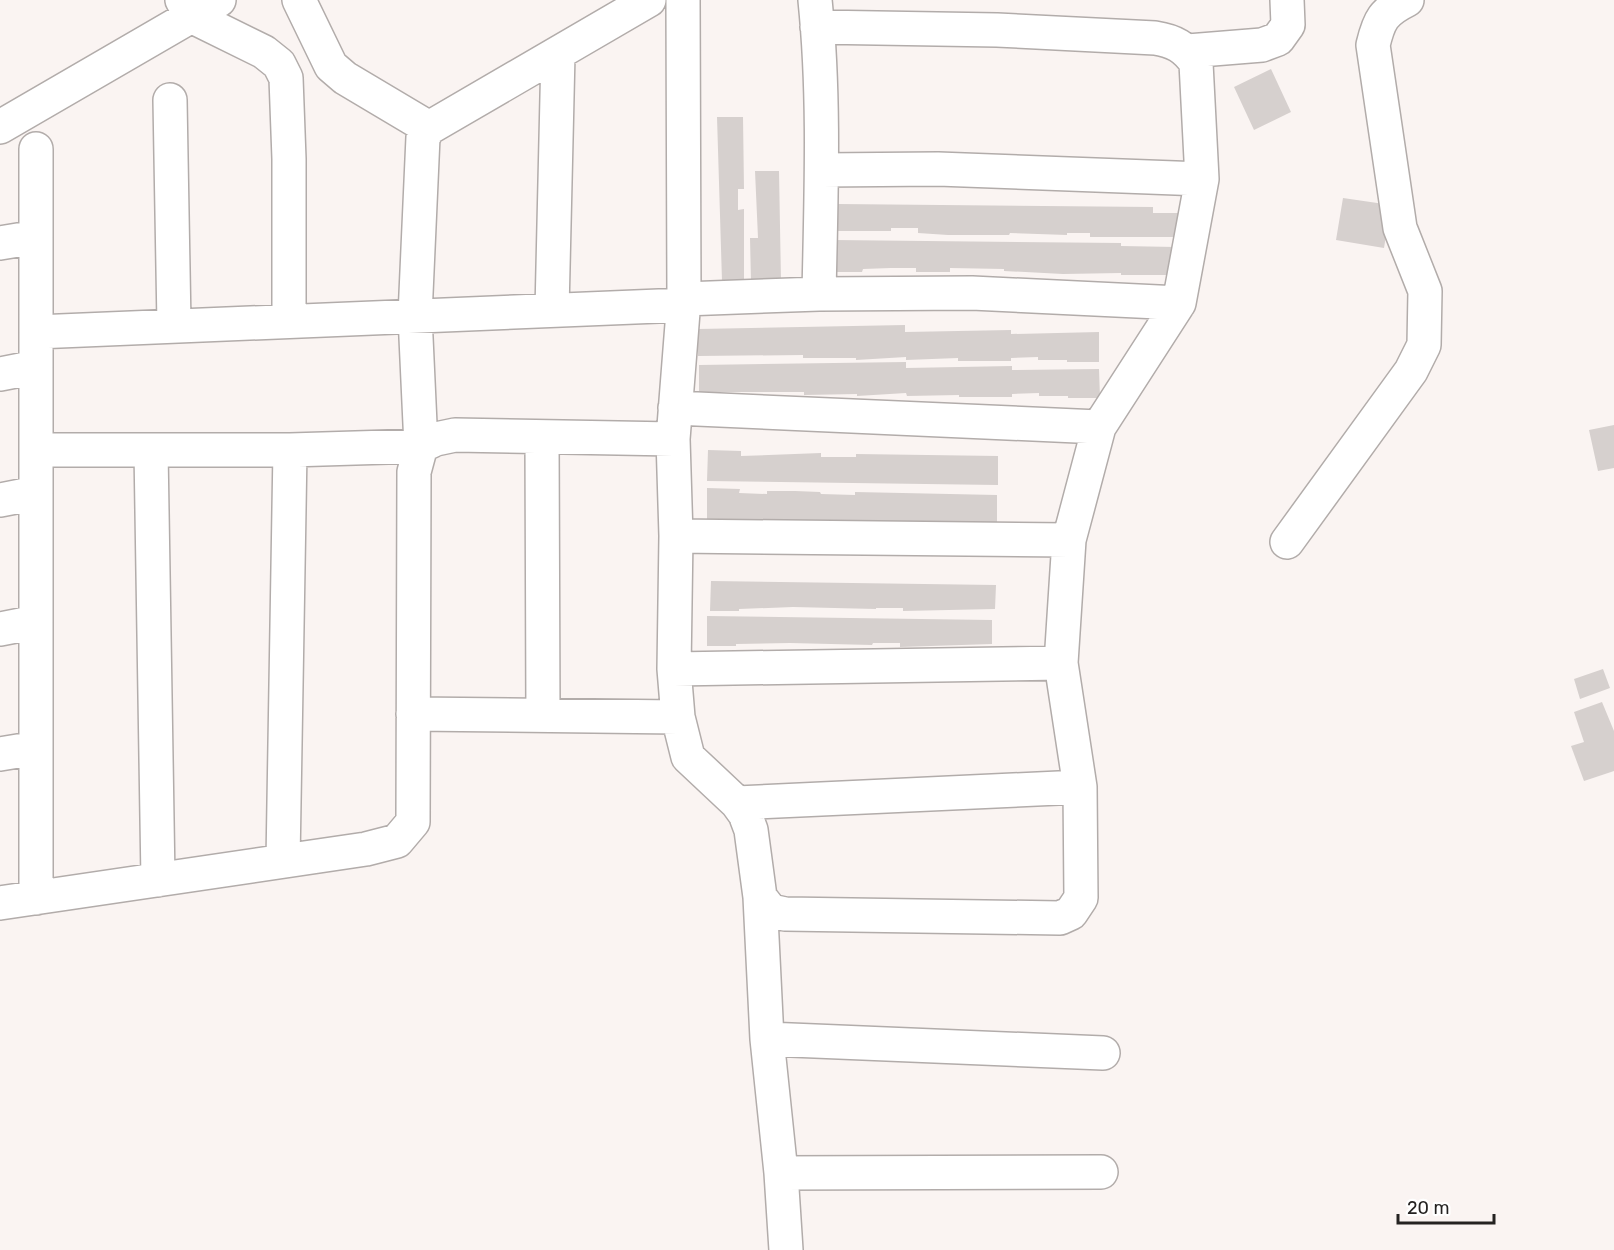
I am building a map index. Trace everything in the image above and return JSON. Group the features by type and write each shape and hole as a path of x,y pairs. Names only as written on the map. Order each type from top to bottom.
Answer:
{"street":[{"path":"0,127 186,8 219,0"},
{"path":"299,0 331,66 345,78 429,128"},
{"path":"0,903 366,849 397,841 413,822 414,472 421,446 415,316 423,137 429,128 649,0"},
{"path":"683,0 683,302 674,423 676,536 674,669 678,717 688,757 737,803 745,814 751,830 760,897 767,1039 781,1173 786,1250"},
{"path":"1188,51 1262,45 1278,39 1288,26 1287,0"},
{"path":"1287,542 1411,371 1424,345 1425,291 1400,228 1373,45 1378,23 1388,11 1407,0"},
{"path":"186,8 264,52 279,63 286,78 289,159 289,320"},
{"path":"760,897 771,911 785,914 1060,918 1071,914 1081,898 1080,788 1061,663 1069,540 1099,427 1179,303 1202,179 1196,63 1188,51 1172,41 1155,38 996,30 816,13 822,170 819,294"},
{"path":"552,310 558,54"},
{"path":"170,100 174,325"},
{"path":"36,148 36,898"},
{"path":"822,170 938,169 1202,179"},
{"path":"0,243 36,237"},
{"path":"36,332 552,310 819,294 972,293 1179,303"},
{"path":"0,374 36,367"},
{"path":"36,450 290,450 421,446 436,439 455,435 542,437 674,423 1099,427"},
{"path":"542,437 543,715"},
{"path":"151,450 158,879"},
{"path":"283,861 290,450"},
{"path":"0,500 36,493"},
{"path":"676,536 1069,540"},
{"path":"0,629 36,622"},
{"path":"674,669 1061,663"},
{"path":"413,714 678,717"},
{"path":"0,754 36,748"},
{"path":"737,803 1080,788"},
{"path":"767,1039 1103,1053"},
{"path":"781,1173 1101,1172"}],"building":[{"path":"1271,69 1291,112 1254,130 1234,87"},
{"path":"717,117 743,117 744,189 738,189 738,210 744,209 744,281 722,281"},
{"path":"755,171 779,171 781,281 751,282 750,238 758,238"},
{"path":"1343,198 1391,205 1384,248 1336,240"},
{"path":"838,204 1153,207 1153,213 1180,213 1180,237 1090,237 1090,233 948,235 918,233 918,228 891,228 891,231 837,231"},
{"path":"834,240 1121,243 1121,246 1176,247 1176,275 1063,274 1004,271 1004,269 950,268 950,272 916,272 916,268 891,268 863,269 862,272 834,272"},
{"path":"905,325 905,332 1011,330 1011,334 1099,332 1099,362 1038,360 1038,357 1011,358 1011,361 958,361 958,358 906,360 906,357 856,360 856,358 803,358 803,355 698,356 698,329"},
{"path":"906,362 906,368 1012,366 1012,370 1099,369 1100,398 1039,396 1039,393 1012,394 1012,397 959,397 959,395 907,396 906,393 857,396 857,394 804,395 804,392 699,392 699,365"},
{"path":"1614,425 1614,468 1598,471 1589,430"},
{"path":"708,450 741,451 741,456 821,453 821,457 856,457 856,454 998,456 998,485 707,481"},
{"path":"707,488 740,489 739,493 767,494 767,491 795,491 855,495 855,492 997,495 997,523 707,519"},
{"path":"711,581 996,585 995,609 903,611 903,608 793,607 710,611"},
{"path":"707,616 992,620 992,644 900,647 900,643 873,643 872,645 790,643 707,646"},
{"path":"1603,669 1610,688 1580,699 1574,679"},
{"path":"1602,702 1614,731 1614,771 1584,781 1571,746 1584,742 1574,712"}]}
